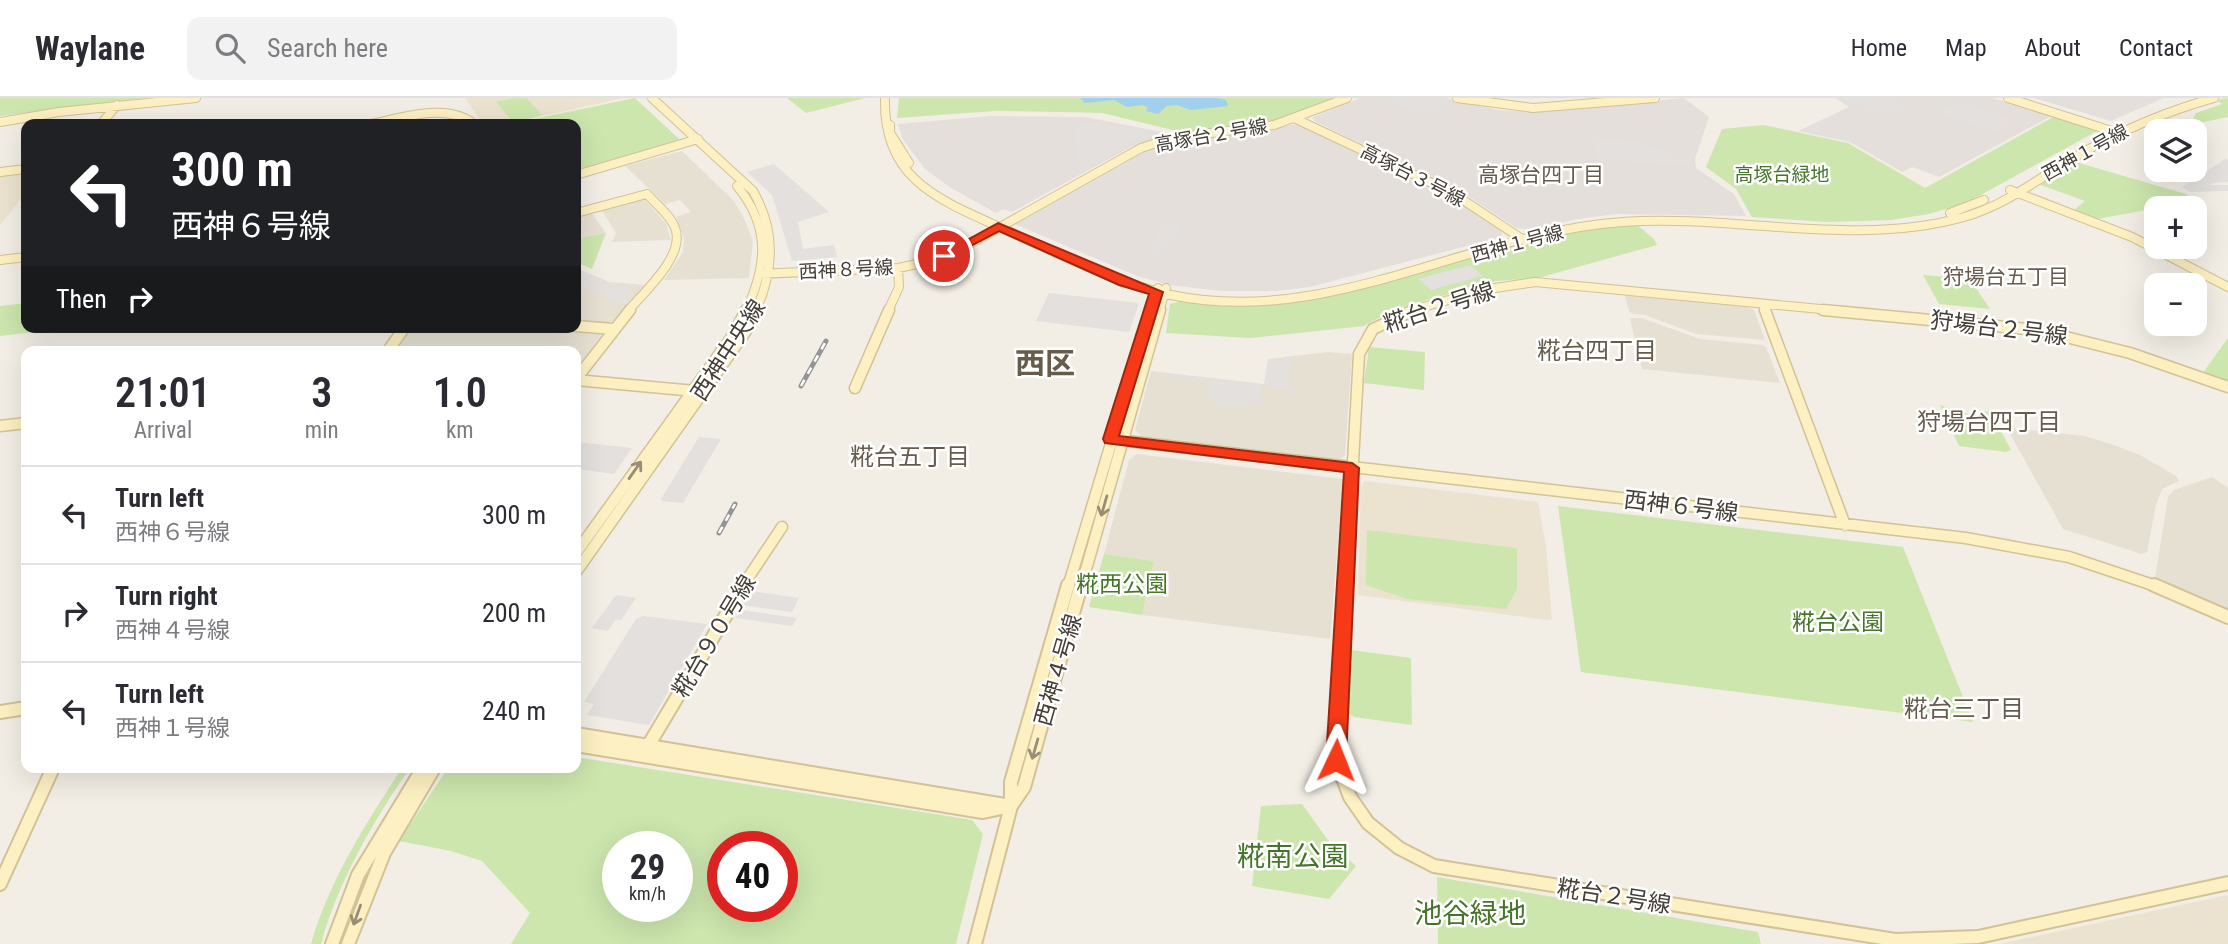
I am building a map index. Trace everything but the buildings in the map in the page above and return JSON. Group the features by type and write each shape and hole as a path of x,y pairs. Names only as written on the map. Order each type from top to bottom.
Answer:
{"street":[{"path":"0,120 166,98"},
{"path":"106,119 117,104 196,98"},
{"name":"西神中央線","path":"643,98 694,141"},
{"name":"西神中央線","path":"581,546 759,308 765,273 761,228 746,195 652,98"},
{"name":"西神１号線","path":"885,98 883,125 887,142 905,171 941,198 1124,282 1228,302 1302,298 1523,239 1618,222 1667,220 1857,229 1930,224 1966,217 2116,130 2196,98"},
{"name":"西神１号線","path":"892,98 891,133 904,159 920,176 953,199 1002,225"},
{"name":"高塚台２号線","path":"1002,225 1141,148 1172,138 1248,130 1296,119 1347,98"},
{"path":"1457,98 1533,108 1655,98"},
{"path":"1470,98 1542,105 1622,98"},
{"path":"2008,98 2116,130"},
{"path":"2017,98 2116,130"},
{"name":"西神１号線","path":"2116,130 2166,111 2214,98"},
{"path":"403,119 443,113 461,115 467,119"},
{"name":"高塚台３号線","path":"1296,119 1441,187 1523,239"},
{"path":"581,174 694,141"},
{"path":"0,172 21,170"},
{"path":"2010,191 2132,237 2228,287"},
{"path":"581,212 647,194 674,224 677,232 677,243 670,262 581,373"},
{"path":"2079,220 2128,239"},
{"name":"西神８号線","path":"765,273 895,268 927,262 950,253 1002,225"},
{"path":"0,260 21,258"},
{"path":"855,388 899,287 895,268"},
{"name":"糀台２号線","path":"1763,304 1524,283 1502,286 1394,316 1373,328 1362,344 1352,468 1336,760 1351,801 1376,831 1410,856 1434,866 1895,940 1978,937 2228,883"},
{"name":"西神４号線","path":"975,944 1011,806 1024,787 1116,440 1161,290"},
{"path":"1763,304 1845,525"},
{"name":"狩場台２号線","path":"1763,304 2038,330 2130,352 2228,387"},
{"path":"581,327 613,330"},
{"path":"581,380 697,392"},
{"name":"西神中央線","path":"581,565 697,392"},
{"path":"0,426 21,423"},
{"name":"西神６号線","path":"1116,440 1965,538 2046,551 2113,571 2189,599 2228,617"},
{"name":"糀台９０号線","path":"648,746 720,621 782,527"},
{"path":"0,712 21,709"},
{"path":"581,735 1011,806"},
{"path":"581,746 983,812 1011,806"},
{"path":"0,884 51,773"},
{"path":"332,944 360,874 388,818 420,773"},
{"path":"348,944 380,858 396,827 431,773"}],"shaded area":[{"path":"465,98 624,98 529,119 480,119"},
{"path":"1360,98 1445,98 1498,110 1528,112 1684,98 1709,117 1695,159 1696,168 1734,194 1746,216 1617,214 1578,219 1530,230 1516,228 1462,192 1314,121 1313,117"},
{"path":"1436,98 1449,102 1426,117 1387,100"},
{"path":"1836,98 1992,98 2053,115 1939,177 1912,167 1902,172 1850,142 1798,131 1849,107"},
{"path":"1837,98 1889,98 1887,100 1907,107 1887,114 1877,114 1856,105 1851,107"},
{"path":"2034,98 2164,98 2111,121"},
{"path":"1960,102 2017,121 1995,133 1936,113"},
{"path":"990,116 1085,117 1173,134 1131,147 1012,212 1004,209 996,213 951,188 925,169 902,138 898,124"},
{"path":"1084,122 1141,129 1145,138 1130,142 1083,171 1080,170 1073,127"},
{"path":"1302,125 1450,197 1502,232 1501,237 1310,287 1276,291 1221,291 1170,285 1137,276 1010,222 1146,151 1166,144 1187,138 1262,132"},
{"path":"1592,138 1644,141 1647,147 1670,149 1675,158 1690,159 1694,166 1598,161"},
{"path":"682,151 734,201 743,216 753,241 749,278 664,280 683,252 684,238 676,217 691,212 680,200 665,204 625,166"},
{"path":"2225,159 2228,160 2228,182 2210,185 2228,185 2228,191 2190,192 2182,187 2190,182 2207,182 2207,171"},
{"path":"774,164 829,212 798,222 803,249 834,245 837,257 792,261 772,195 747,172"},
{"path":"21,173 21,199 0,225 0,175"},
{"path":"644,199 666,224 671,240 612,242 616,233 601,209"},
{"path":"591,212 606,233 581,238 581,215"},
{"path":"1168,221 1184,222 1159,255 1144,251"},
{"path":"1470,265 1483,276 1431,290 1418,279"},
{"path":"581,270 609,282 645,285 613,321 603,324 581,322"},
{"path":"581,271 606,283 632,287 625,295 635,296 628,304 591,294 581,287"},
{"path":"1049,293 1139,303 1129,332 1036,321"},
{"path":"1625,296 1745,306 1754,310 1765,340 1696,334 1645,315 1633,314 1629,311"},
{"path":"1642,318 1700,339 1763,345 1780,383 1642,369 1630,319"},
{"path":"581,330 598,332 601,336 581,362 581,346 399,346 409,333 581,333"},
{"path":"1328,352 1352,354 1345,455 1340,459 1142,436 1135,430 1151,371 1264,384 1268,359"},
{"path":"1292,358 1293,364 1286,369 1289,376 1287,387 1298,388 1297,391 1267,388 1267,384 1264,384 1268,361"},
{"path":"1172,374 1263,385 1258,403 1247,402 1245,410 1217,406 1218,402 1207,400 1210,382 1171,378"},
{"path":"2011,428 2084,436 2140,455 2176,476 2179,481 2162,489 2156,505 2147,552 2142,554 2063,529 2008,430"},
{"path":"699,437 721,439 683,503 662,501 661,499"},
{"path":"581,443 632,448 614,474 581,470"},
{"path":"1137,454 1343,479 1330,639 1142,615 1154,561 1104,554 1129,460"},
{"path":"2212,477 2228,488 2228,609 2155,578 2168,497 2174,490"},
{"path":"1366,481 1538,502 1546,546 1552,619 1358,595 1362,484"},
{"path":"751,591 799,598 792,612 743,605"},
{"path":"616,595 636,598 621,620 616,619 608,631 592,628"},
{"path":"740,610 797,618 792,626 736,618"},
{"path":"643,616 707,624 649,725 587,715 594,704 584,702 636,619"},
{"path":"2228,895 2228,944 1999,944"}],"green space":[{"path":"0,98 145,98 0,116"},
{"path":"527,98 542,115 529,119 510,119 496,102"},
{"path":"635,98 679,139 581,169 581,119 534,119"},
{"path":"787,98 865,98 806,113"},
{"path":"899,98 1337,98 1282,119 1185,133 1102,113 996,111 897,118"},
{"path":"2228,98 2228,117 2207,121 2207,119 2193,119 2196,113 2222,104 2216,100"},
{"name":"高塚台緑地","path":"2055,116 2099,130 1966,203 1929,214 1891,220 1828,222 1752,217 1736,189 1706,167 1722,129 1764,125 1848,143 1925,188"},
{"path":"2072,161 2189,196 2144,196 2144,210 2092,220 2072,212 2085,201 2038,184"},
{"path":"1636,224 1654,239 1657,245 1538,278 1496,281 1395,309 1364,326 1250,338 1166,333 1170,304 1182,301 1242,305 1303,301 1561,234"},
{"path":"606,233 592,269 581,264 581,238"},
{"path":"1923,275 1970,279 1990,309 1939,304"},
{"path":"21,304 21,333 26,333 0,336 0,306"},
{"path":"2228,338 2228,385 2202,374"},
{"path":"1369,347 1425,352 1424,390 1364,383"},
{"path":"1940,405 1968,414 1990,411 2011,450 2006,452 1959,446"},
{"name":"糀台公園","path":"1558,506 1903,547 1973,722 1581,672"},
{"path":"1367,530 1517,548 1517,589 1506,609 1407,599 1366,585"},
{"name":"糀西公園","path":"1104,554 1154,561 1142,615 1089,607"},
{"path":"1351,650 1411,658 1412,725 1354,717 1348,713"},
{"path":"581,758 972,820 983,834 956,944 511,944 530,913 482,861 451,851 399,841 445,773 581,773"},
{"path":"399,773 407,773 358,853 337,898 321,944 311,944 338,875"},
{"name":"糀南公園","path":"1302,804 1330,843 1356,866 1329,899 1252,886 1261,806"},
{"name":"池谷緑地","path":"1437,877 1758,932 1761,944 1438,944"}],"water":[{"path":"1080,98 1217,98 1226,100 1228,106 1191,110 1177,105 1167,106 1158,114 1146,111 1148,107 1142,105 1127,107 1114,100 1085,103"}],"railway":[{"path":"801,386 826,341"},
{"path":"719,533 735,504"}],"district":[{"name":"高塚台四丁目","path":"1541,175"},
{"name":"狩場台五丁目","path":"2006,277"},
{"name":"糀台四丁目","path":"1597,351"},
{"name":"西区","path":"1045,364"},
{"name":"狩場台四丁目","path":"1989,422"},
{"name":"糀台五丁目","path":"910,457"},
{"name":"糀台三丁目","path":"1964,709"}],"route":[{"path":"944,256 998,227 1124,282 1156,292 1110,439 1352,468 1336,760"}]}
